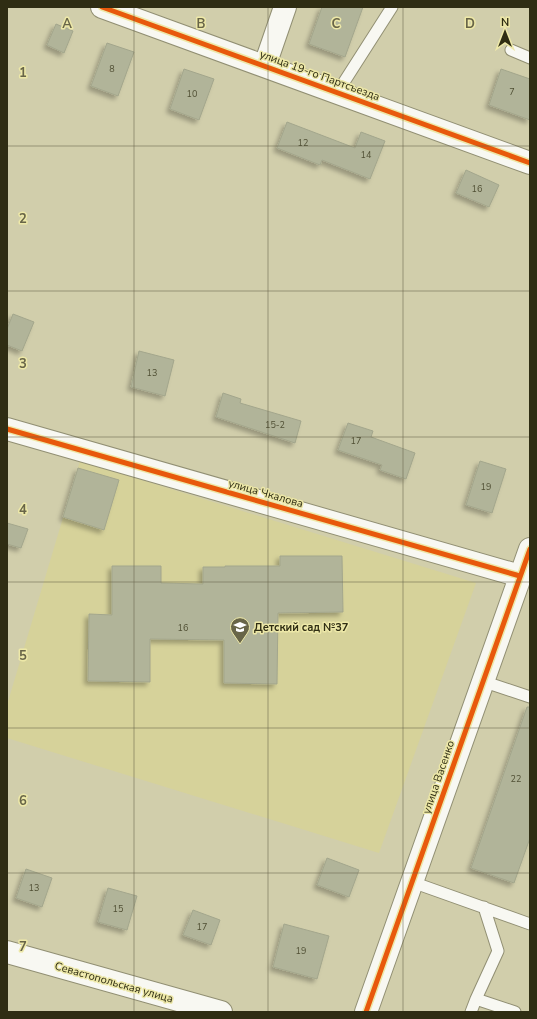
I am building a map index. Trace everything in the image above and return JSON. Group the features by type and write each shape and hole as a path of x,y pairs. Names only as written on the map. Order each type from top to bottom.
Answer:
{"street":[{"name":"улица 19-го Партсъезда","path":"102,7 265,65 337,93 530,163"},
{"path":"265,65 285,7"},
{"name":"улица Чкалова","path":"7,429 520,576"},
{"name":"улица Васенко","path":"366,1012 482,680 530,549"},
{"name":"Севастопольская улица","path":"7,952 221,1012"}],"lane":[{"path":"337,93 392,7"},
{"path":"511,50 530,58"},
{"path":"482,680 530,697"},
{"path":"412,882 530,924"},
{"path":"470,1012 498,951 484,907"},
{"path":"476,999 515,1012"}],"shaded area":[{"name":"Детский сад №37","path":"80,461 476,583 379,853 7,738 7,705"}],"building":[{"path":"322,7 363,7 345,57 309,44"},
{"path":"56,24 73,31 64,53 47,45"},
{"path":"107,43 134,52 118,96 91,86"},
{"path":"184,69 214,79 199,120 170,109"},
{"path":"501,69 530,79 530,120 489,105"},
{"path":"287,122 355,148 361,132 385,141 370,179 322,160 320,165 277,148"},
{"path":"466,170 499,185 489,207 456,193"},
{"path":"13,314 34,322 22,351 7,345 7,329"},
{"path":"139,351 174,360 165,396 131,387"},
{"path":"223,393 241,399 240,403 301,421 295,443 216,417"},
{"path":"348,423 373,431 371,437 415,453 406,479 380,470 382,465 338,450"},
{"path":"480,461 506,469 492,513 466,505"},
{"path":"78,468 119,480 104,530 63,517"},
{"path":"7,523 28,529 21,548 7,544"},
{"path":"280,556 342,556 343,612 278,613 277,684 224,683 224,640 150,639 150,682 88,681 89,614 112,615 112,566 161,566 161,583 203,584 203,567 280,566"},
{"path":"527,707 530,707 530,838 514,883 471,868"},
{"path":"327,858 359,870 349,897 317,885"},
{"path":"26,869 52,878 42,907 16,898"},
{"path":"108,888 137,896 127,930 98,922"},
{"path":"193,910 220,920 211,945 183,935"},
{"path":"284,924 329,936 317,979 273,967"}],"cycle path":[{"path":"102,7 530,163"},
{"path":"7,429 520,576"},
{"path":"366,1012 530,549"}],"place":[{"name":"Детский сад №37","path":"240,644"}]}
